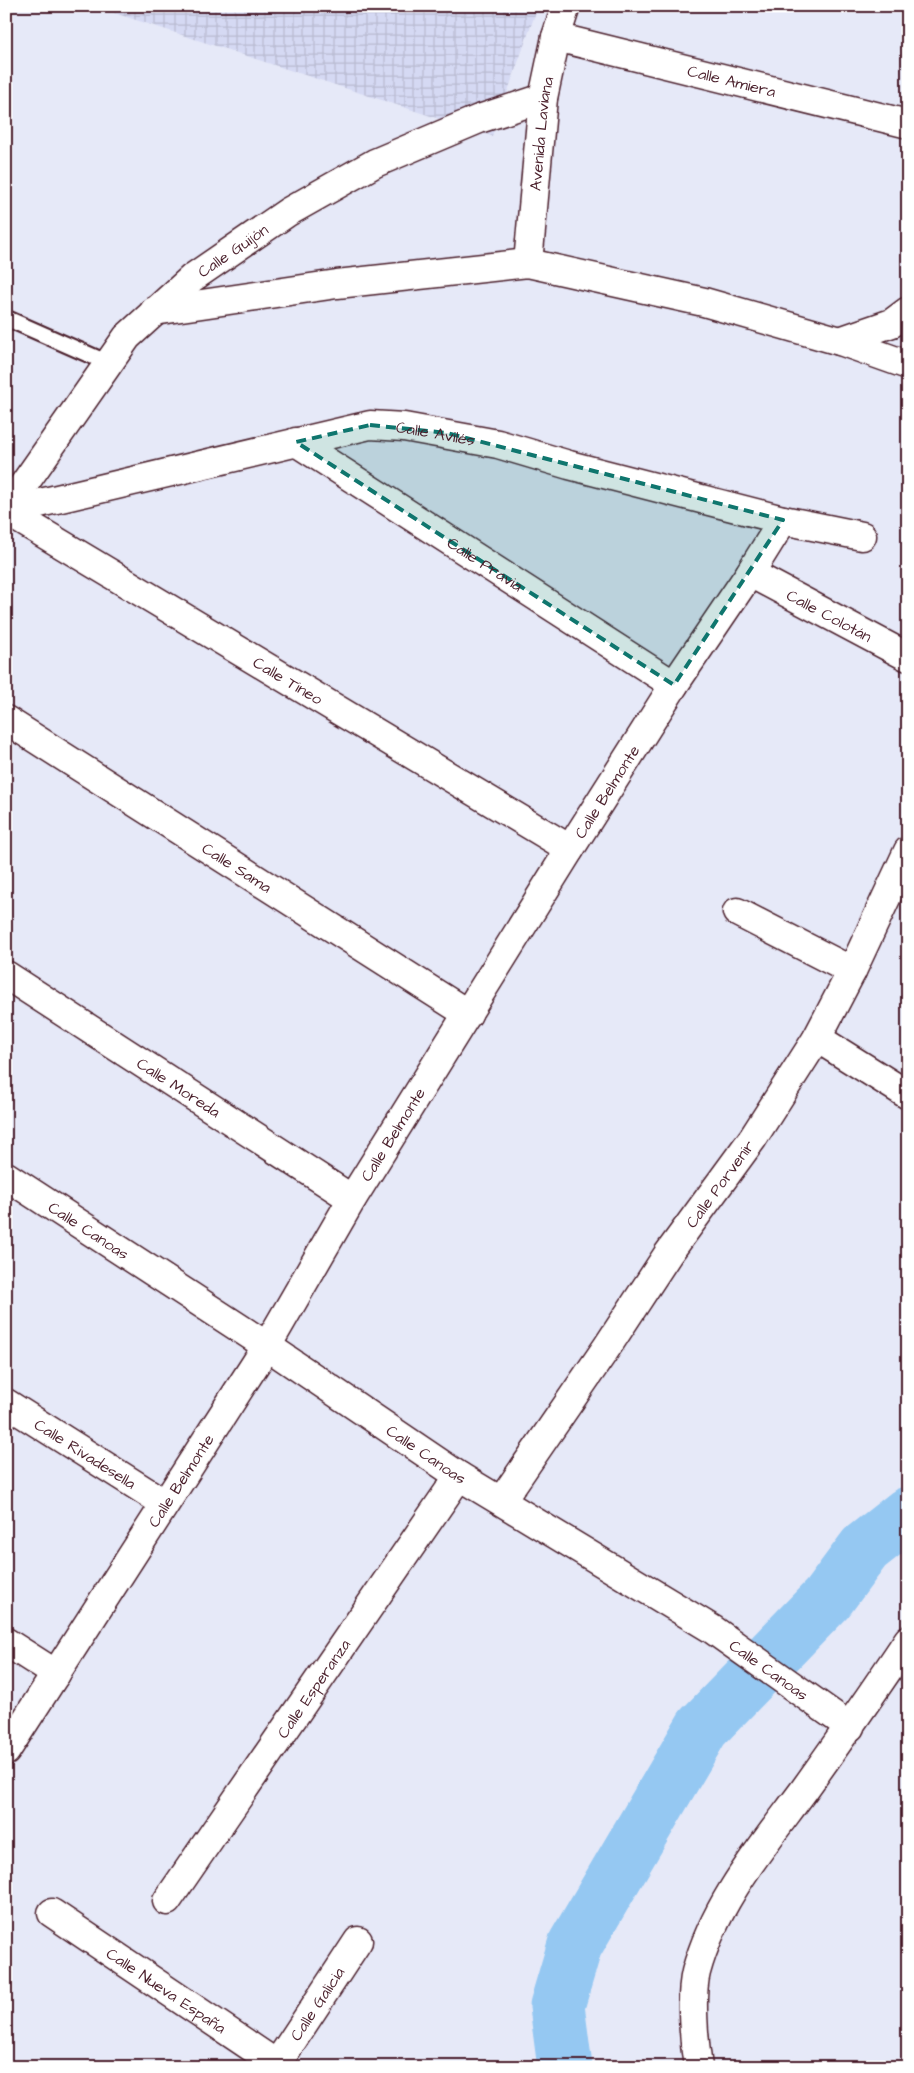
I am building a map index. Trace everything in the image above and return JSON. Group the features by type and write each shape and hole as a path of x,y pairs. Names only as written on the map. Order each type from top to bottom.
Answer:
{"street":[{"name":"Avenida Laviana","path":"528,263 543,98 556,37 566,6"},
{"name":"Calle Amiera","path":"556,37 908,124"},
{"name":"Calle Guijón","path":"6,511 127,337 192,278 288,212 367,168 461,126 543,98"},
{"path":"154,311 337,284 528,263 704,302 840,341 908,365"},
{"path":"840,341 892,323 908,312"},
{"name":"Calle Avilés","path":"6,511 370,425 404,426 498,444 569,465 783,520 862,536"},
{"name":"Calle Pravia","path":"296,442 674,685"},
{"name":"Calle Tineo","path":"6,511 570,849"},
{"name":"Calle Belmonte","path":"6,1751 164,1502 267,1346 352,1199 570,849 674,685 750,573 783,520"},
{"name":"Calle Colotán","path":"750,573 908,657"},
{"name":"Calle Sama","path":"6,720 468,1014"},
{"name":"Calle Porvenir","path":"502,1500 668,1254 752,1138 817,1038 852,971 908,851"},
{"path":"737,912 852,971"},
{"name":"Calle Moreda","path":"6,975 352,1199"},
{"path":"817,1038 908,1095"},
{"name":"Calle Canoas","path":"6,1176 267,1346 459,1476 502,1500 712,1629 850,1727"},
{"name":"Calle Rivadesella","path":"6,1403 164,1502"},
{"name":"Calle Esperanza","path":"167,1901 459,1476"},
{"path":"698,2067 694,2044 696,1974 710,1934 730,1891 850,1727 908,1640"},
{"path":"6,1642 56,1674"},
{"name":"Calle Nueva España","path":"52,1913 278,2066"},
{"name":"Calle Galicia","path":"278,2066 358,1941"}],"lane":[{"path":"6,318 108,363"}],"highlighted area":[{"path":"370,425 447,433 783,520 674,685 296,442"}],"shaded area":[{"path":"93,6 538,6 492,136"}],"waterway":[{"path":"565,2067 557,2006 575,1945 702,1728 827,1599 865,1548 908,1514"}]}
